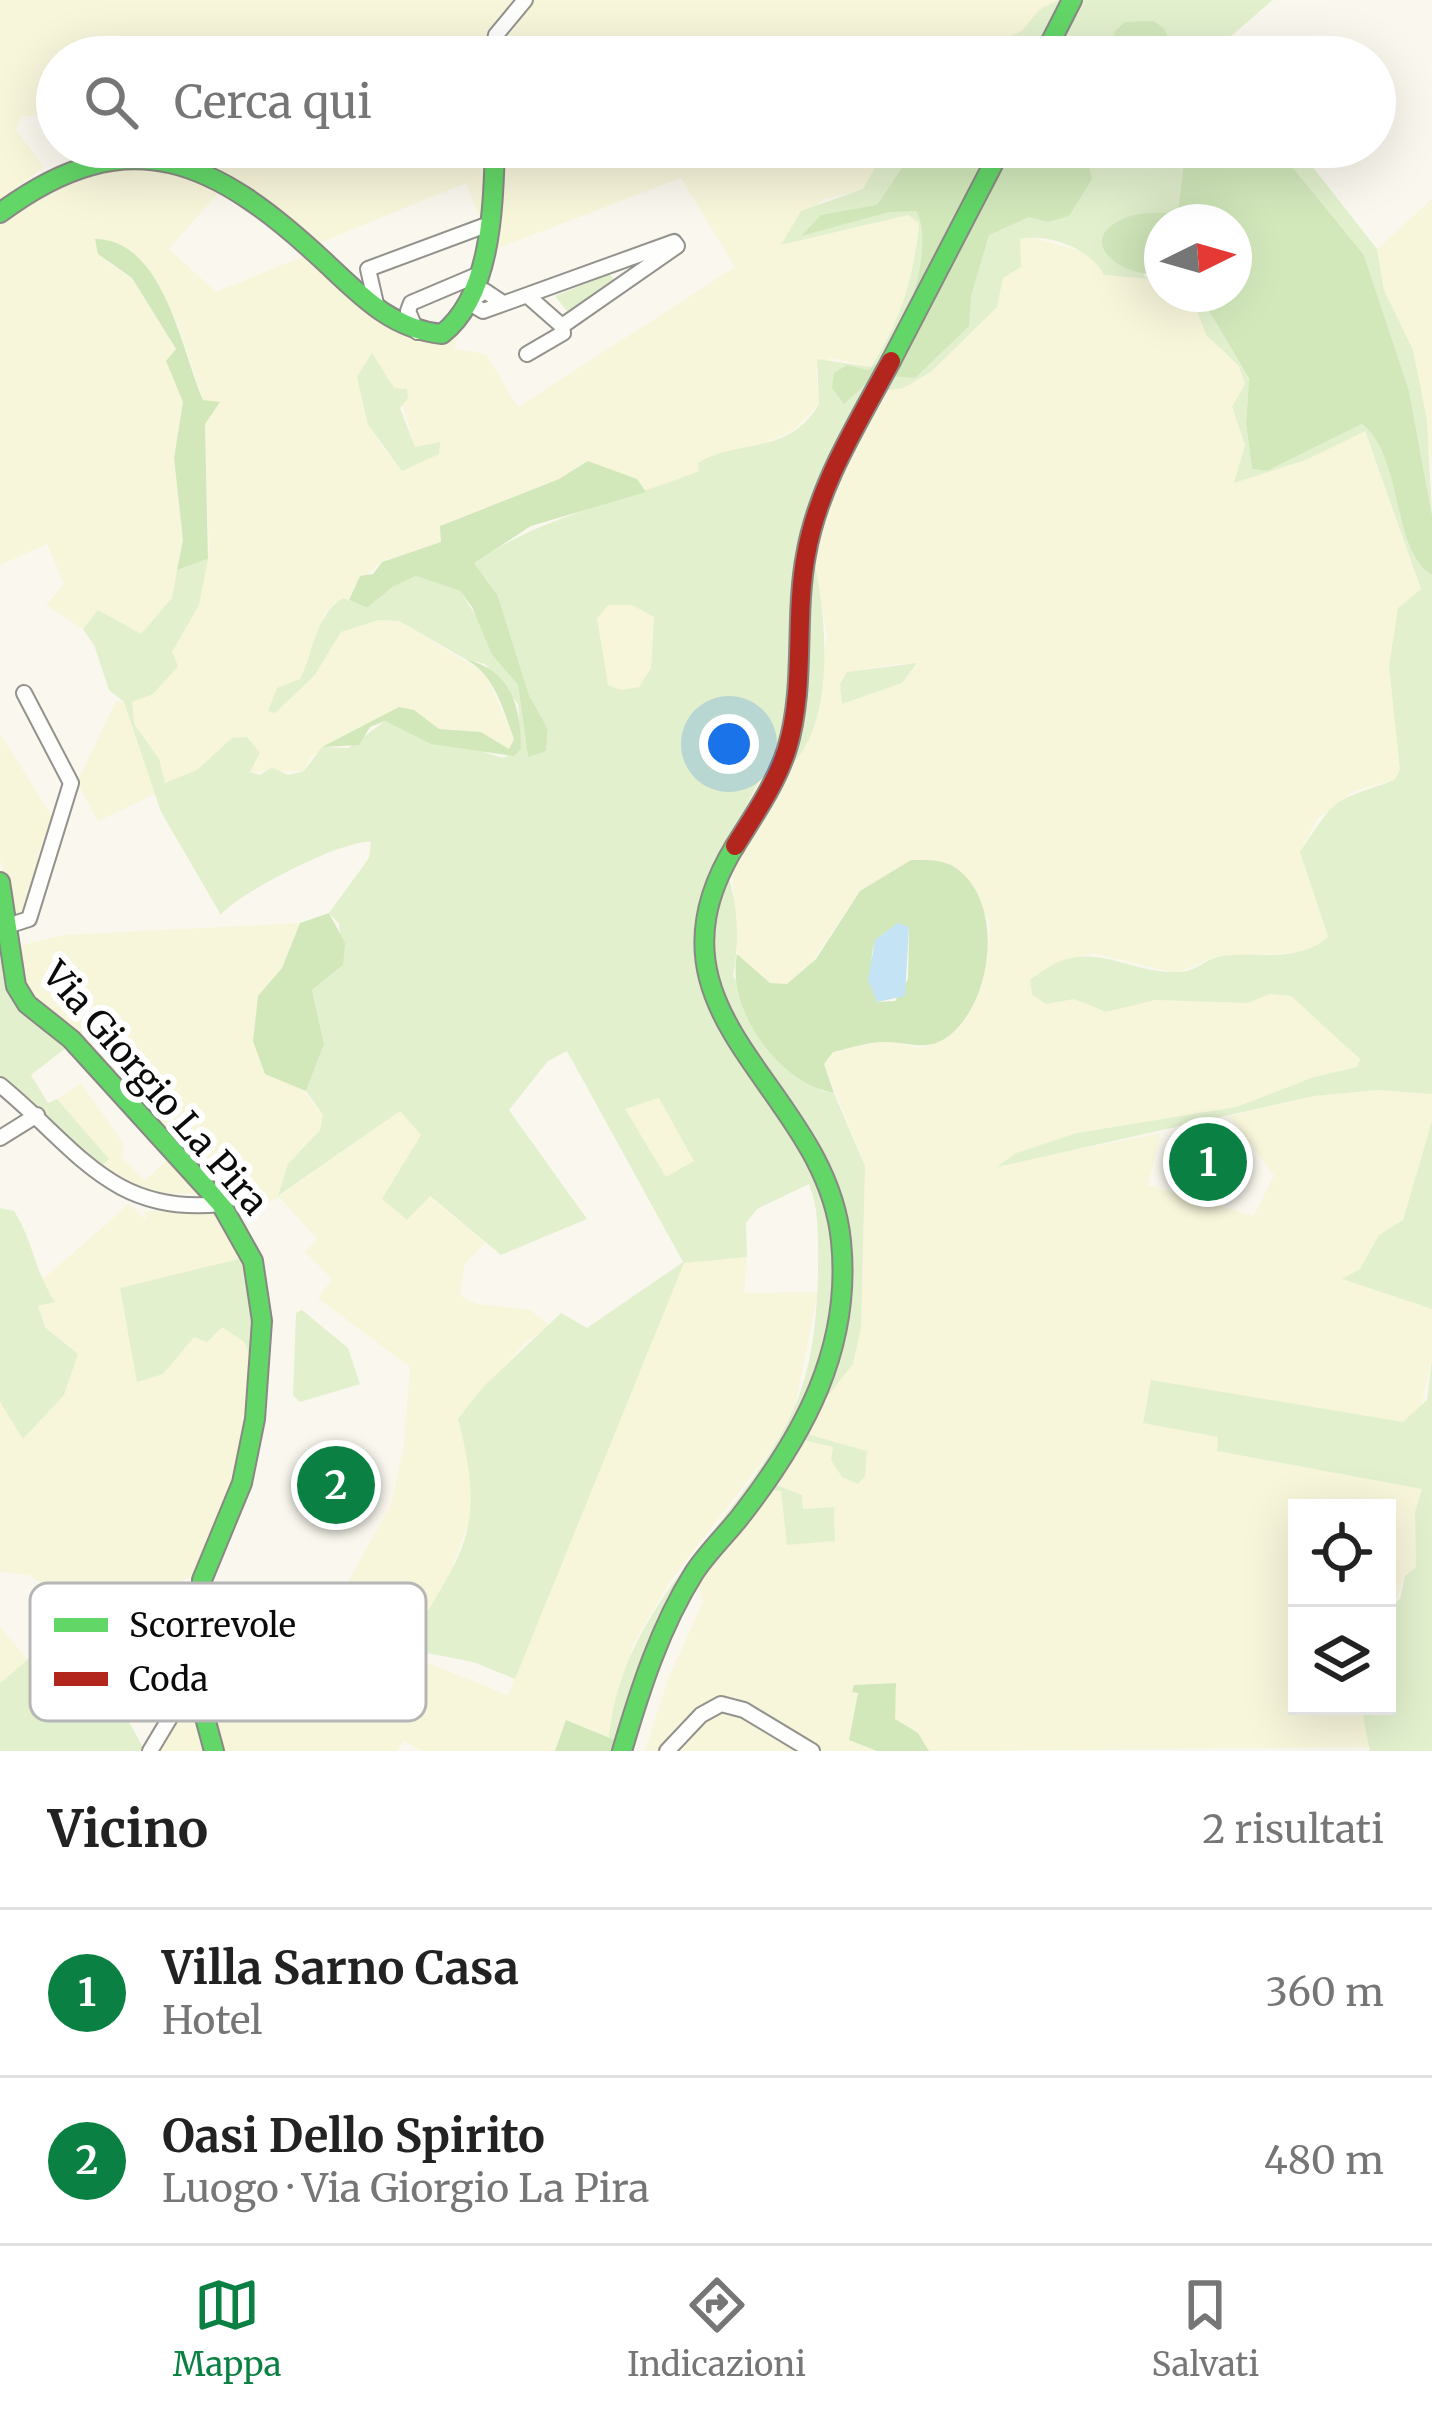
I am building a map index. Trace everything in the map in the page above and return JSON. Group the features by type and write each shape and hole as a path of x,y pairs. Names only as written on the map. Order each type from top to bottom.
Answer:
{"street":[{"path":"496,36 525,0"},
{"path":"1054,36 1072,0"},
{"path":"0,213 24,191 70,168"},
{"path":"184,168 256,208 377,308 417,332 453,329 468,302 489,224 493,168"},
{"path":"622,1751 663,1633 694,1572 794,1445 825,1384 840,1318 842,1253 829,1174 790,1113 726,1032 712,1003 702,943 705,910 733,842 784,759 795,722 801,581 821,500 990,168"},
{"path":"377,308 368,269 489,224"},
{"path":"468,302 483,311 500,301 529,297 674,242 677,246 562,326"},
{"path":"417,332 408,311 411,303 477,275"},
{"path":"527,354 563,334 562,326 529,297"},
{"path":"8,926 29,919 70,783 24,693"},
{"name":"Via Giorgio La Pira","path":"0,882 16,986 27,1004 71,1039 220,1204 253,1261 262,1321 261,1368 242,1483 202,1583"},
{"path":"0,1085 112,1186 168,1206 220,1204"},
{"path":"0,1138 37,1115"},
{"path":"667,1751 701,1715 721,1704 744,1710 812,1751"},
{"path":"150,1751 169,1721"},
{"name":"Via Giorgio La Pira","path":"206,1721 214,1751"}],"shaded area":[{"path":"0,0 518,0 488,36 36,36 36,115 21,117 16,130 36,156 36,168 43,168 0,201"},
{"path":"534,0 1056,0 1011,36 501,35"},
{"path":"108,168 172,168 219,192 169,249 216,292 306,255 381,324 410,338 458,333 454,349 486,354 518,407 735,267 681,178 493,250 499,168 875,168 863,189 822,200 782,245 908,215 919,223 912,282 888,341 870,367 831,358 816,369 819,404 794,430 756,448 719,455 700,471 646,492 637,479 588,461 559,479 441,525 441,542 382,561 354,587 349,600 336,602 325,613 300,679 275,713 314,676 341,632 379,620 399,621 486,674 514,739 509,749 481,732 439,729 414,710 399,707 311,757 304,771 248,772 259,759 232,738 197,770 165,784 133,724 132,702 178,667 172,652 199,605 209,550 205,424 219,403 203,400 178,324 141,261 105,261 132,278 176,350 166,361 183,402 174,458 183,540 172,598 141,635 99,610 83,629 46,605 64,584 47,544 0,565 0,223 26,198 65,175","holes":["373,355 402,403 415,447 440,442 388,455 368,425 362,369"]},
{"path":"199,168 487,168 480,218 466,183 317,244"},
{"path":"1432,199 1432,467 1413,350 1384,290 1377,249"},
{"path":"1027,236 1094,255 1105,275 1144,278 1144,312 1198,312 1206,335 1239,366 1245,384 1232,408 1245,445 1234,483 1306,460 1364,430 1421,589 1398,608 1389,666 1400,770 1394,780 1354,791 1317,819 1300,852 1328,938 1300,953 1217,956 1176,973 1092,953 1045,968 1030,980 1032,995 1046,1004 1074,999 1106,1012 1155,1000 1247,1003 1270,994 1291,996 1360,1058 1357,1067 1314,1077 1236,1107 1077,1133 1016,1153 1000,1165 1161,1133 1148,1185 1254,1216 1274,1175 1229,1116 1314,1096 1377,1090 1432,1094 1432,1121 1403,1220 1379,1235 1360,1269 1343,1279 1432,1309 1432,1359 1420,1411 1403,1422 1361,1419 1152,1380 1143,1422 1218,1437 1217,1451 1422,1489 1415,1512 1416,1567 1405,1576 1396,1599 1396,1499 1288,1499 1288,1715 1364,1715 1373,1747 929,1751 918,1733 895,1719 895,1683 854,1685 858,1693 849,1740 877,1751 645,1751 668,1679 703,1602 698,1583 770,1490 781,1490 787,1545 835,1541 834,1507 802,1509 802,1495 774,1484 804,1440 833,1447 831,1460 843,1477 858,1484 865,1476 867,1451 807,1434 828,1393 853,1364 861,1328 865,1165 824,1064 833,1052 857,1046 886,1041 921,1048 949,1036 982,985 988,957 990,923 960,870 940,861 911,860 860,891 805,972 787,985 770,983 737,954 733,879 719,859 760,780 786,769 812,724 827,637 813,548 833,486 885,387 903,388 931,372 997,307 1003,278 1020,267 1020,239","holes":["917,664 902,683 842,704 841,684 847,672"]},
{"path":"607,605 632,605 654,617 651,668 639,687 622,690 608,685 597,618"},
{"path":"116,701 124,702 155,794 98,821 77,782"},
{"path":"0,733 56,823 50,846 36,854 45,869 26,917 13,923 0,858"},
{"path":"300,923 282,968 258,996 253,1041 285,1082 299,1085 323,1115 320,1130 288,1164 281,1195 400,1111 422,1134 429,1196 485,1243 465,1264 460,1296 477,1304 530,1310 550,1325 525,1343 458,1419 474,1480 474,1509 441,1596 426,1618 426,1583 347,1583 391,1504 404,1446 410,1367 318,1298 332,1279 305,1252 317,1239 279,1197 238,1217 24,988 13,947 64,935"},
{"path":"81,1083 123,1143 122,1158 145,1180 170,1158 205,1194 155,1193 101,1166 109,1159 57,1099"},
{"path":"660,1098 694,1161 666,1177 624,1108"},
{"path":"129,1204 147,1221 144,1211 203,1209 219,1214 247,1257 163,1374 195,1336 215,1336 222,1326 243,1341 255,1363 234,1488 192,1576 178,1583 41,1583 28,1575 0,1572 0,1402 24,1438 64,1395 78,1354 45,1326 38,1306 55,1302 41,1281"},
{"path":"747,1257 744,1293 818,1292 795,1406 774,1446 668,1584 633,1645 609,1738 567,1720 555,1751 422,1751 404,1741 397,1751 158,1751 176,1721 426,1721 426,1662 508,1695 684,1262"},
{"path":"0,1627 28,1660 0,1683"}],"green space":[{"path":"1058,0 1273,0 1231,36 1011,36 1022,31 1039,10"},
{"path":"1153,21 1167,36 1114,36 1125,22"},
{"path":"875,168 1185,168 1180,204 1144,204 1144,217 1124,218 1144,278 1104,275 1068,245 1044,238 1020,239 1021,267 1003,278 997,307 931,372 903,388 863,394 803,522 823,614 822,688 816,721 804,749 785,770 759,781 719,859 731,884 736,915 733,976 822,1091 834,1093 865,1166 861,1328 853,1364 683,1579 617,1741 609,1738 619,1688 636,1644 659,1603 771,1451 800,1393 817,1291 818,1228 809,1184 757,1209 746,1223 747,1257 684,1263 515,1679 473,1662 426,1653 426,1614 454,1564 469,1518 471,1491 458,1419 483,1387 561,1313 587,1328 683,1262 567,1051 548,1061 509,1110 587,1219 501,1255 430,1196 407,1220 382,1199 421,1135 400,1111 278,1196 288,1164 320,1130 323,1115 306,1091 324,1044 312,990 343,965 339,924 329,913 369,858 371,842 339,849 292,870 221,915 161,812 124,702 109,690 94,645 83,629 98,610 141,634 172,598 177,570 208,559 199,605 172,652 178,666 153,694 132,702 134,724 159,759 165,783 197,770 232,738 247,737 260,753 250,772 260,775 272,767 288,775 304,771 322,747 348,748 385,721 503,758 521,749 518,704 485,664 465,659 399,621 379,620 341,632 314,676 275,713 268,711 277,688 300,679 321,624 334,605 343,598 367,608 391,587 416,576 460,591 485,630 492,655 518,685 528,756 546,751 548,729 529,695 498,596 474,563 555,521 699,471 698,463 713,456 792,432 819,404 817,359 871,367 904,298 919,223 908,215 781,245 801,211 863,189","holes":["608,605 632,605 654,617 651,668 639,687 622,690 608,685 597,618","659,1098 694,1161 666,1177 625,1109"]},
{"path":"902,168 1089,168 1092,179 1069,216 1048,222 1029,217 989,235 971,296 969,326 915,378 876,375 844,404 832,388 834,373 847,365 868,370 893,342 913,296 921,227 916,211 889,212 801,236 821,215 877,205"},
{"path":"1183,168 1293,168 1364,255 1409,391 1432,515 1432,575 1409,545 1385,458 1362,424 1267,471 1252,469 1246,424 1249,379 1210,312 1252,312 1252,204 1179,204"},
{"path":"1293,168 1313,168 1377,249 1384,290 1413,350 1427,420 1432,515 1409,391 1364,255"},
{"path":"1141,214 1144,273 1109,257 1102,238 1121,220"},
{"path":"95,239 119,244 154,277 203,400 220,402 205,424 208,559 177,570 183,540 174,458 183,402 166,361 176,349 132,278 98,254"},
{"path":"610,274 615,282 567,311 555,296"},
{"path":"1198,312 1209,312 1249,380 1246,424 1252,469 1267,471 1362,424 1385,457 1409,545 1432,575 1432,1094 1377,1090 1314,1096 997,1167 1016,1153 1077,1133 1236,1107 1314,1077 1357,1067 1360,1059 1291,996 1270,994 1247,1003 1155,1000 1106,1012 1074,999 1046,1004 1032,995 1030,980 1070,958 1105,958 1179,972 1222,956 1290,954 1316,945 1328,937 1300,852 1337,803 1394,780 1400,770 1389,666 1398,608 1421,589 1365,431 1306,460 1234,483 1245,445 1232,407 1245,384 1239,366 1206,335"},
{"path":"372,353 394,388 407,389 408,398 400,408 415,447 440,442 439,454 402,471 368,425 357,377"},
{"path":"588,461 637,479 646,492 531,526 474,563 498,596 529,695 548,729 546,751 528,757 518,685 492,655 460,591 416,576 392,587 367,608 349,600 360,576 373,574 382,562 441,542 440,526 559,479"},
{"path":"465,659 493,672 510,692 521,749 514,756 431,744 385,721 370,727 359,745 322,747 399,707 414,710 439,729 481,732 509,749 514,739 497,694 484,674"},
{"path":"917,663 902,683 842,704 840,684 847,672"},
{"path":"911,860 951,865 972,884 982,904 988,951 976,999 950,1035 927,1045 881,1042 833,1052 824,1064 834,1093 794,1075 760,1040 740,998 737,954 770,983 787,984 816,959 860,891","holes":["909,927 908,979 895,1001 877,1002 872,952 882,934 893,929"]},
{"path":"0,896 13,987 71,1044 31,1075 48,1103 57,1099 109,1159 101,1166 0,1076"},
{"path":"329,913 345,943 343,965 312,990 324,1044 306,1091 265,1074 253,1041 258,996 282,968 300,923"},
{"path":"1432,1121 1432,1309 1342,1279 1360,1269 1379,1235 1403,1220"},
{"path":"0,1208 14,1211 55,1302 38,1306 45,1327 78,1354 64,1395 23,1439 0,1402"},
{"path":"247,1257 255,1363 243,1341 222,1327 207,1342 194,1337 163,1374 137,1382 120,1288"},
{"path":"302,1310 348,1348 360,1384 300,1402 293,1395 296,1313"},
{"path":"1432,1359 1432,1751 1370,1751 1363,1715 1396,1715 1396,1601 1405,1576 1416,1567 1415,1512 1422,1489 1217,1451 1218,1437 1143,1423 1151,1380 1403,1422 1427,1400"},
{"path":"807,1434 867,1451 865,1476 858,1484 842,1477 831,1460 833,1447 804,1440"},
{"path":"774,1484 802,1495 803,1509 834,1507 835,1541 787,1545 781,1491 770,1490"},
{"path":"30,1658 30,1721 129,1721 145,1751 0,1751 0,1683"},
{"path":"896,1683 895,1719 918,1733 929,1751 877,1751 849,1740 858,1693 852,1692 854,1685"},
{"path":"566,1720 617,1741 614,1751 555,1751"}],"water":[{"path":"898,923 909,927 905,996 877,1002 868,980 875,940"}],"traffic: fast":[{"path":"1054,36 1072,0"},
{"path":"0,213 47,183 85,168"},
{"path":"185,168 247,199 393,318 442,334 459,317 480,273 491,222 494,168"},
{"path":"891,361 991,168"},
{"path":"622,1751 671,1615 694,1573 763,1486 803,1422 831,1354 839,1318 841,1241 828,1187 803,1138 718,1005 705,958 709,906 735,846"},
{"path":"0,882 16,986 27,1004 71,1039 221,1204 253,1261 262,1321 255,1419 242,1483 202,1583"},
{"path":"206,1721 214,1751"}],"traffic: jam":[{"path":"735,846 771,787 793,725 803,579 820,504 891,361"}],"place":[{"name":"Villa Sarno Casa","path":"1208,1162"},
{"name":"Oasi Dello Spirito","path":"336,1485"}]}
